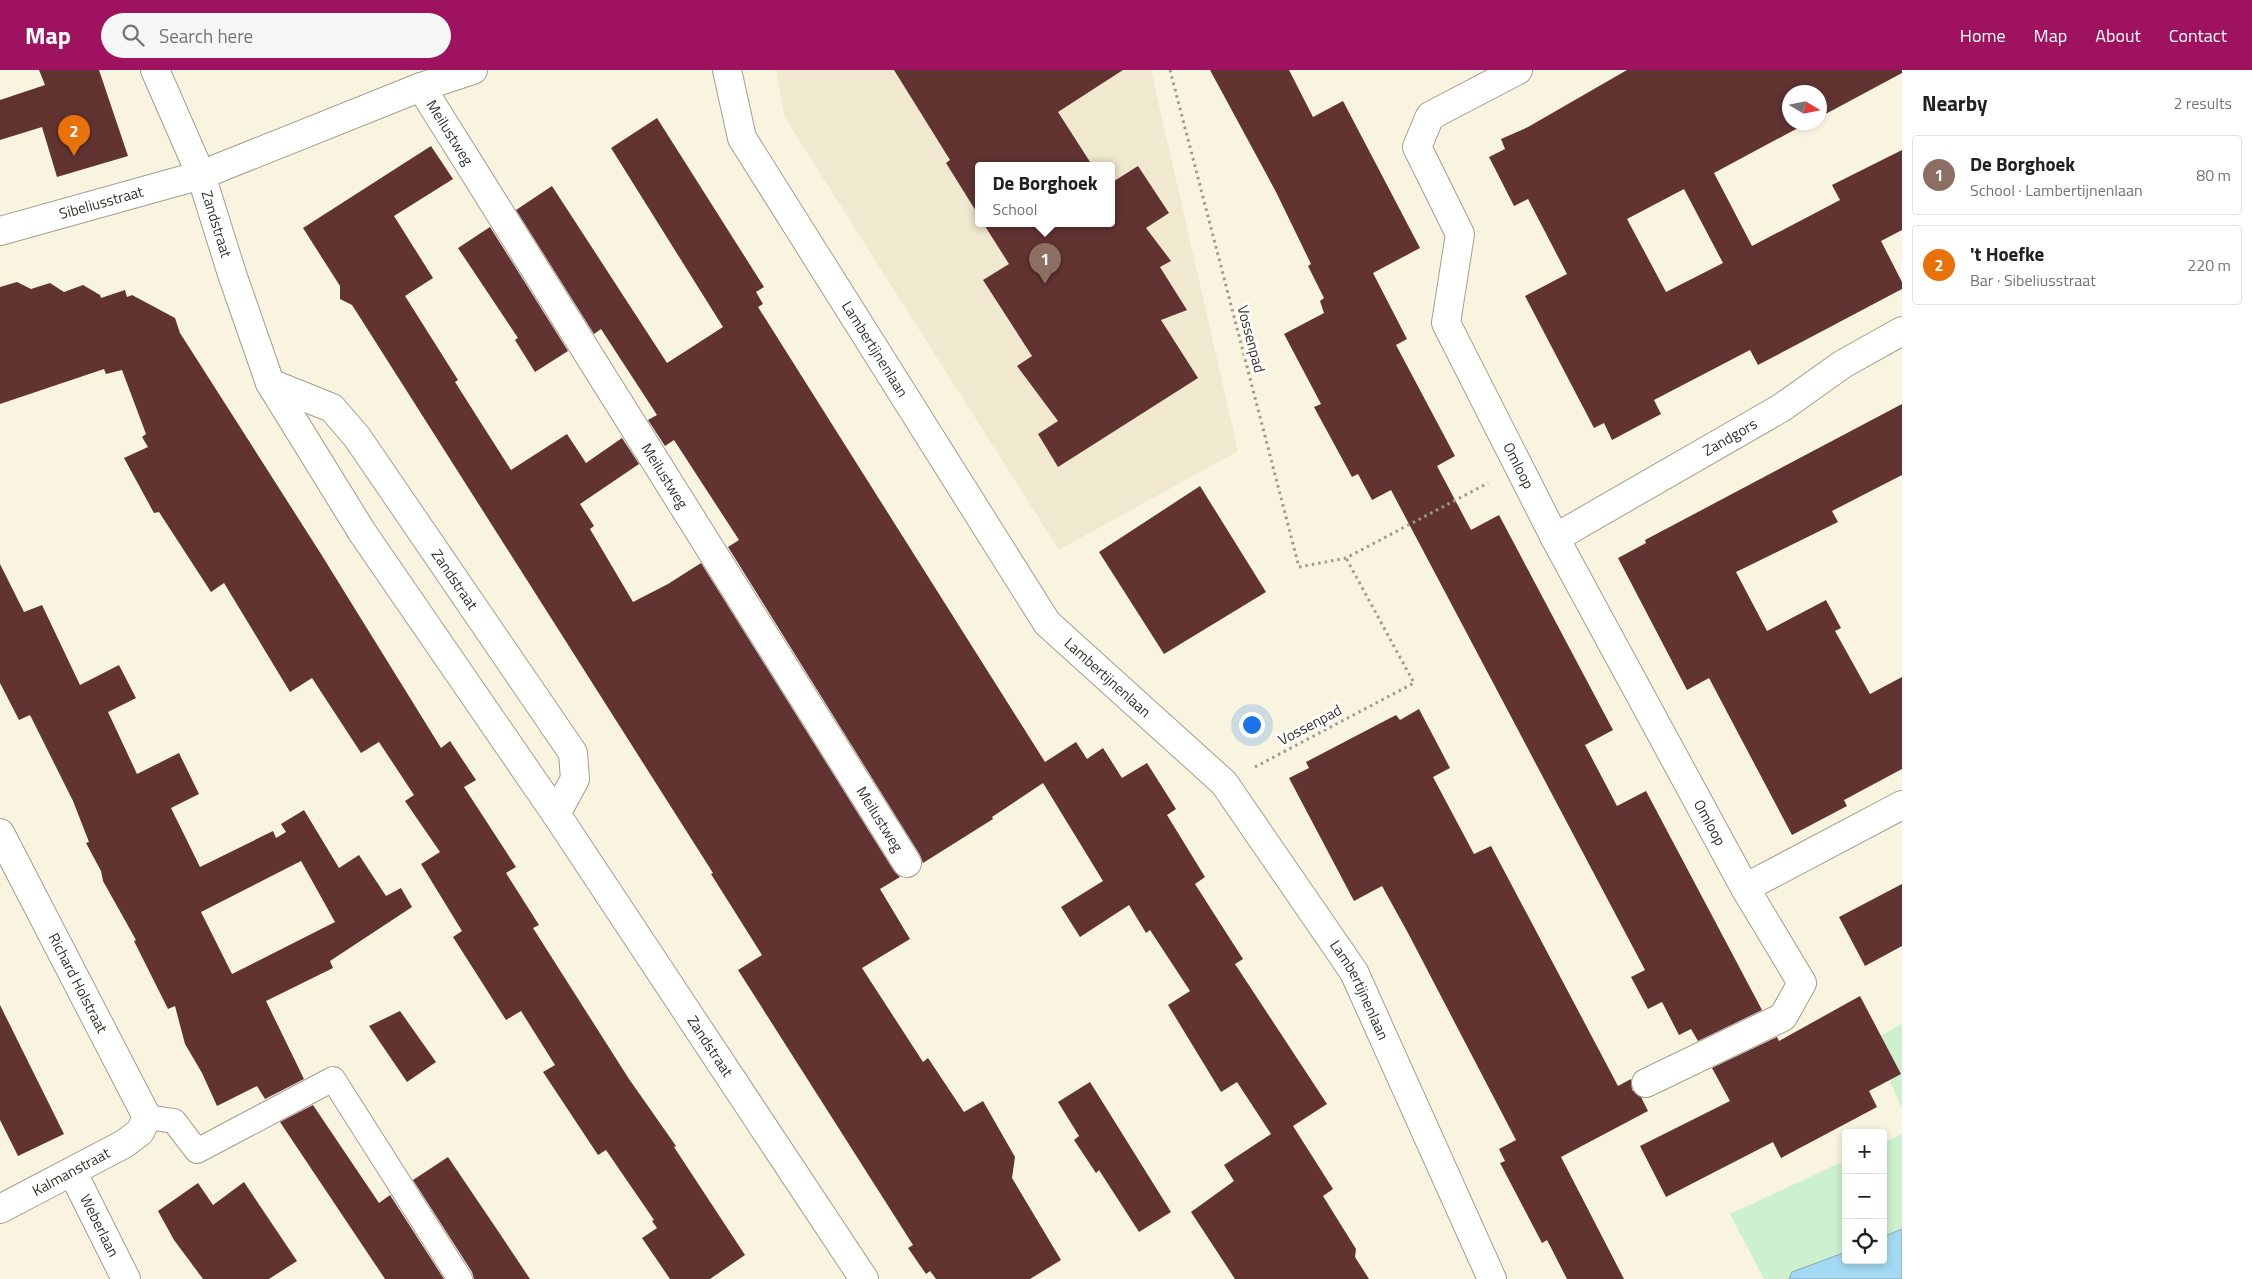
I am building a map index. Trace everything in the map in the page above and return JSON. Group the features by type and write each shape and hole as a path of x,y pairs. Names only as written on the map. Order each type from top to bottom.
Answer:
{"street":[{"name":"Zandstraat","path":"155,70 202,174 232,274 270,383 362,532 556,814 864,1279"},
{"name":"Meilustweg","path":"202,174 421,87 473,70"},
{"name":"Lambertijnenlaan","path":"727,70 742,138 1047,624 1224,783 1354,972 1492,1279"},
{"name":"Omloop","path":"1518,70 1430,116 1417,147 1460,234 1446,323 1521,466 1555,538 1746,888 1802,982 1783,1017 1646,1083"},
{"name":"Meilustweg","path":"421,87 907,864"},
{"name":"Sibeliusstraat","path":"0,231 202,174"},
{"name":"Zandgors","path":"1555,538 1781,408 1843,364 1902,331"},
{"name":"Zandstraat","path":"270,383 332,408 357,437 573,753 576,779 556,814"},
{"path":"1746,888 1902,805"},
{"name":"Richard Holstraat","path":"0,833 144,1124"},
{"name":"Kalmanstraat","path":"0,1209 124,1144 144,1124"},
{"name":"Weberlaan","path":"73,1172 126,1279"}],"lane":[{"path":"144,1124 174,1121 197,1150 333,1079 460,1279"}],"path":[{"name":"Vossenpad","path":"1170,70 1299,567 1346,558 1521,466"},
{"name":"Vossenpad","path":"1224,783 1414,684 1346,558"}],"shaded area":[{"path":"776,70 1151,70 1238,451 1059,550 785,118"}],"green space":[{"path":"1902,1024 1902,1109 1872,1040"},
{"path":"1902,1134 1902,1229 1887,1235 1887,1174 1887,1141"},
{"path":"1842,1162 1842,1253 1792,1272 1789,1279 1764,1279 1730,1214"}],"water":[{"path":"1902,1229 1902,1279 1789,1279 1792,1272 1842,1253 1842,1264 1887,1264 1887,1235"}],"building":[{"path":"39,70 99,70 128,156 57,177 42,127 0,140 0,100 45,85"},
{"path":"894,70 1123,70 1058,112 1090,162 975,162 975,210 946,163 950,160"},
{"path":"1210,70 1289,70 1313,117 1343,101 1420,248 1373,273 1407,339 1396,345 1455,456 1437,466 1471,530 1499,515 1613,730 1585,745 1617,806 1646,791 1762,1010 1698,1041 1691,1029 1679,1035 1662,1002 1648,1009 1631,977 1645,970 1391,490 1372,500 1358,474 1352,477 1314,407 1321,404 1284,334 1324,313 1320,301 1324,298 1308,266 1311,264 1276,192"},
{"path":"1627,70 1902,70 1902,73 1827,113 1827,85 1782,85 1782,130 1794,130 1714,173 1752,246 1840,200 1832,185 1902,150 1902,230 1881,241 1902,282 1902,289 1758,365 1750,350 1654,400 1661,414 1612,440 1604,423 1594,428 1525,296 1567,274 1528,199 1514,206 1489,157 1505,149 1501,139 1528,127","holes":["1684,189 1723,263 1666,292 1627,219"]},
{"path":"657,118 764,287 756,292 763,304 758,307 1045,762 1076,742 1087,759 1103,748 1122,778 1147,763 1176,809 1167,815 1205,877 1195,884 1243,959 1235,964 1327,1104 1293,1126 1333,1189 1323,1196 1356,1249 1355,1257 1369,1279 1235,1279 1191,1212 1234,1181 1224,1165 1271,1134 1237,1082 1221,1092 1168,1005 1190,991 1150,930 1146,933 1129,905 1080,937 1061,907 1103,881 1043,783 992,817 993,819 923,863 920,855 728,547 739,540 674,440 665,446 648,420 657,415 601,329 594,334 516,210 552,186 667,363 723,327 611,148"},
{"path":"431,146 453,179 394,216 433,278 405,296 458,380 455,382 511,470 567,434 586,463 622,438 639,464 580,504 594,526 590,529 633,602 668,584 701,563 894,871 900,877 880,889 910,939 862,968 923,1062 928,1058 964,1112 983,1101 1015,1157 1012,1178 1061,1260 1030,1279 936,1279 930,1271 926,1274 908,1248 913,1245 738,970 762,955 711,874 713,873 352,305 340,299 340,286 303,228"},
{"path":"1138,166 1169,213 1146,228 1171,261 1160,267 1187,310 1161,320 1198,378 1058,467 1038,434 1058,421 1017,366 1032,356 983,280 1009,264 986,227 1115,227 1115,180"},
{"path":"490,227 568,351 535,372 515,340 518,338 458,248"},
{"path":"17,282 31,289 50,283 64,292 83,285 100,295 101,298 125,290 127,297 132,295 175,318 180,333 321,554 441,748 450,741 476,780 464,787 516,867 506,873 539,925 533,928 629,1079 676,1146 674,1147 745,1255 710,1279 670,1279 642,1238 657,1228 652,1221 654,1220 606,1150 598,1155 543,1072 555,1065 521,1011 506,1020 453,937 462,931 421,864 440,852 405,801 414,795 379,742 361,753 312,678 290,692 224,583 211,592 159,512 154,513 124,458 148,447 142,437 146,434 122,370 106,374 104,369 0,404 0,287"},
{"path":"1902,404 1902,475 1832,511 1838,522 1736,572 1767,631 1826,600 1841,628 1835,631 1870,694 1902,677 1902,769 1844,800 1847,806 1792,835 1709,678 1687,690 1618,558 1646,543 1645,540"},
{"path":"1200,486 1266,592 1164,654 1099,552"},
{"path":"0,564 24,612 42,605 80,685 119,665 136,698 108,712 137,774 179,753 199,794 171,808 200,867 273,831 276,838 286,832 281,824 304,810 339,868 359,855 386,896 401,888 412,907 330,961 333,968 266,1001 304,1079 265,1099 257,1086 217,1106 202,1073 185,1044 175,1006 168,1009 134,941 136,940 103,881 101,871 86,843 89,842 73,801 30,715 19,720 0,683","holes":["301,861 335,922 232,974 201,912"]},
{"path":"1419,709 1450,768 1433,777 1474,854 1491,846 1618,1086 1631,1079 1632,1090 1641,1097 1648,1111 1561,1157 1624,1279 1567,1279 1547,1240 1542,1243 1500,1163 1505,1161 1499,1149 1516,1140 1408,933 1382,886 1354,901 1289,778 1309,768 1306,762 1396,715 1400,720"},
{"path":"1902,884 1902,946 1865,966 1839,917"},
{"path":"1860,996 1901,1074 1869,1091 1877,1107 1781,1158 1773,1142 1666,1197 1640,1146 1730,1101 1712,1068 1777,1037 1779,1041"},
{"path":"0,1005 64,1134 18,1156 0,1120"},
{"path":"400,1011 436,1062 407,1082 369,1026"},
{"path":"1090,1082 1171,1212 1139,1232 1099,1170 1096,1173 1074,1140 1079,1136 1058,1102"},
{"path":"313,1105 379,1203 390,1195 444,1279 385,1279 280,1122"},
{"path":"448,1157 530,1279 474,1279 472,1272 413,1180"},
{"path":"244,1182 297,1261 269,1279 203,1279 174,1240 158,1211 198,1183 213,1205"}],"place":[{"name":"'t Hoefke","path":"74,156"},
{"name":"De Borghoek","path":"1045,284"}]}
